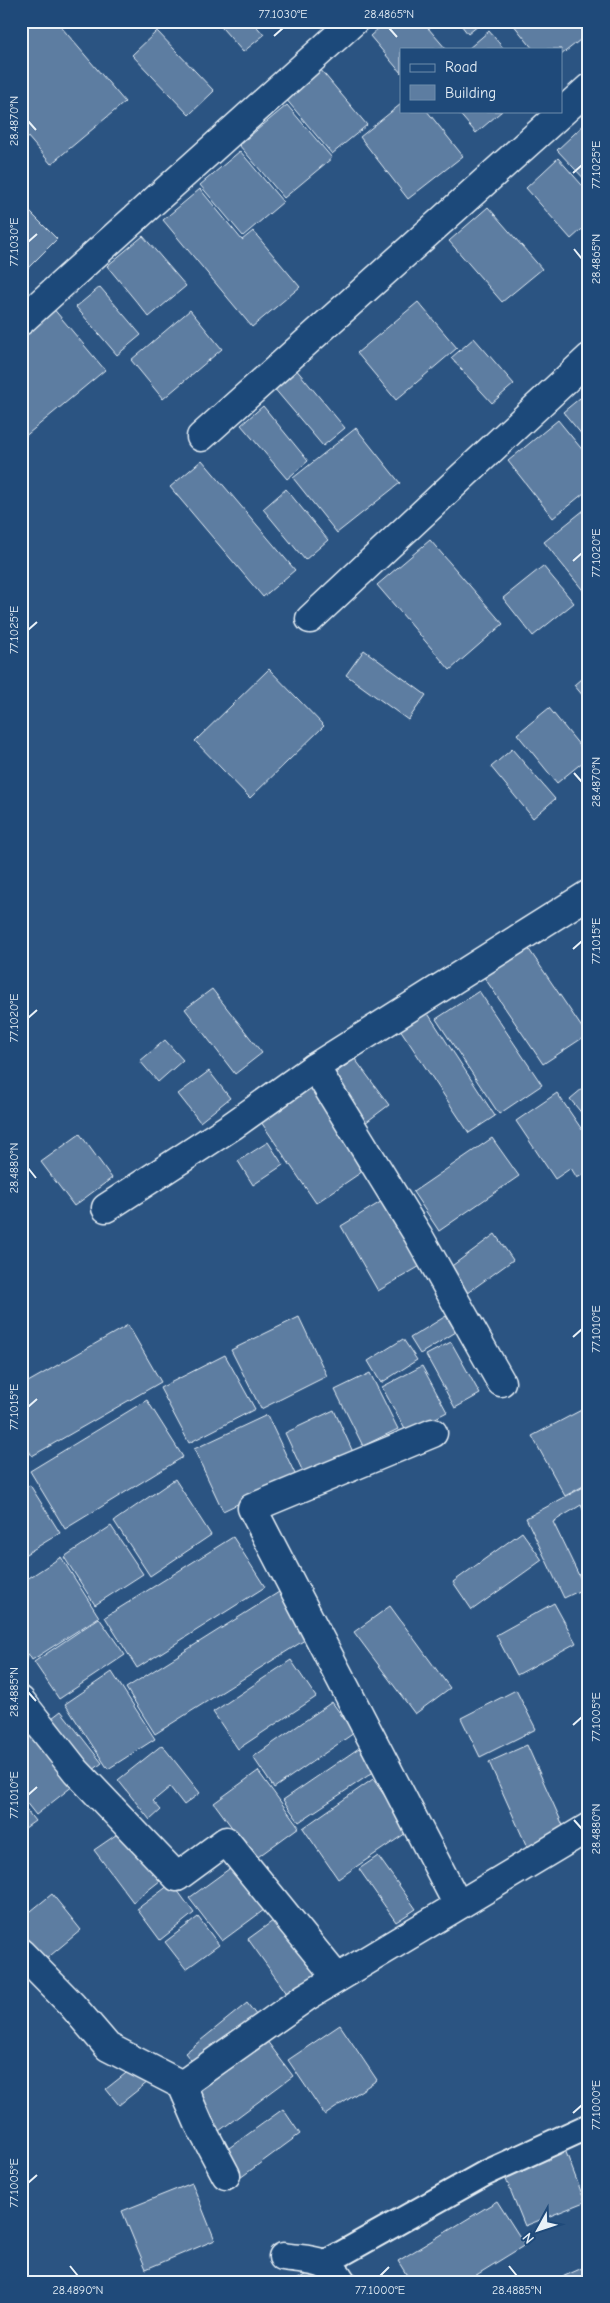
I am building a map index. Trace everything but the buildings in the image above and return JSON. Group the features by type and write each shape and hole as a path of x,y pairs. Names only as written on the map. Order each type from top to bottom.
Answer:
{"street":[{"path":"21,321 354,21"},
{"path":"201,437 589,88"},
{"path":"310,619 589,358"},
{"path":"106,1208 232,1126 315,1067 589,894"},
{"path":"315,1067 418,1235 501,1382"},
{"path":"433,1433 252,1508 458,1905"},
{"path":"21,1701 76,1771 177,1877 226,1841 337,1978"},
{"path":"182,2085 306,1997 589,1827"},
{"path":"21,1953 72,2005 108,2047 182,2085 199,2124 226,2175"},
{"path":"283,2257 333,2272"}],"lane":[{"path":"333,2272 484,2174 589,2126"}]}
